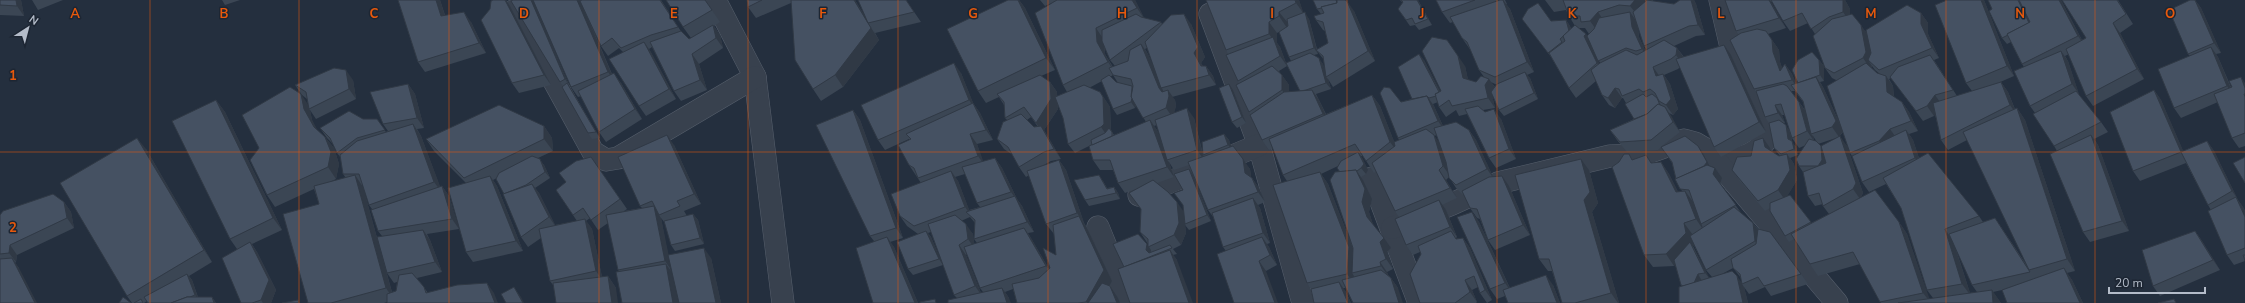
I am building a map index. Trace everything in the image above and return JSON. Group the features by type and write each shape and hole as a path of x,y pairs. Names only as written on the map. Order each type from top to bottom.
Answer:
{"street":[{"path":"714,0 755,77 783,303"},
{"path":"1718,162 1748,155 1763,144 1768,137 1768,129 1730,44 1720,0"},
{"path":"515,10 593,152 606,160 618,158 755,77"},
{"path":"1210,14 1259,145 1303,303"},
{"path":"1392,228 1452,204 1498,183 1610,156 1642,155 1684,140 1695,143 1706,150 1718,162 1787,247 1836,303"},
{"path":"1139,195 1259,145"},
{"path":"1372,178 1392,228 1418,303"},
{"path":"1098,227 1129,303"},
{"path":"1787,247 1807,236"}],"building":[{"path":"0,0 16,0 17,6 0,5"},
{"path":"398,0 436,0 441,16 464,12 479,43 418,62"},
{"path":"505,0 544,75 512,83 481,20 490,9 491,1"},
{"path":"531,0 565,79 560,82 511,1"},
{"path":"533,0 577,0 608,72 571,87"},
{"path":"660,0 678,27 651,35 621,48 612,38 601,46 580,1"},
{"path":"666,0 705,0 712,10 683,27"},
{"path":"747,0 762,0 748,7"},
{"path":"791,0 854,0 871,28 835,75 813,89 795,60"},
{"path":"858,0 906,0 914,12 868,23"},
{"path":"1008,0 1018,0 1046,58 978,91 947,29"},
{"path":"1057,0 1132,0 1137,8 1096,28 1097,42 1108,62 1063,85 1035,13"},
{"path":"1206,0 1295,0 1296,3 1279,12 1279,16 1269,22 1269,34 1226,50"},
{"path":"1313,0 1336,0 1337,3 1317,9"},
{"path":"1337,0 1347,1 1368,51 1326,77 1323,56 1316,50 1328,43 1323,22 1316,20 1314,16 1324,13 1321,7 1337,3"},
{"path":"1401,0 1417,0 1428,19 1415,24 1412,18 1406,20 1398,9 1403,2"},
{"path":"1436,0 1475,0 1442,12"},
{"path":"1503,0 1527,62 1495,77 1479,70 1467,42 1462,38 1450,17"},
{"path":"1563,0 1635,0 1630,6 1619,5 1598,12 1590,21 1581,22 1580,16 1569,16"},
{"path":"1647,0 1674,4 1680,0 1691,0 1698,25 1689,26 1644,46 1633,12"},
{"path":"1725,0 1769,0 1779,18 1736,31"},
{"path":"1771,0 1843,0 1843,12 1829,17 1811,29 1802,13 1783,21"},
{"path":"1947,0 1981,0 2007,66 1966,83 1935,5"},
{"path":"1988,0 2018,0 2029,23 2002,38 1989,11 1992,9"},
{"path":"2019,0 2059,0 2078,36 2022,64 2007,34 2030,22"},
{"path":"2062,0 2117,0 2126,14 2113,23 2137,69 2086,96 2066,49 2086,38"},
{"path":"2190,0 2195,0 2214,43 2188,54 2169,10"},
{"path":"1538,3 1551,21 1566,20 1569,31 1560,39 1562,42 1548,53 1522,19 1528,9"},
{"path":"1907,5 1921,13 1921,24 1932,48 1879,70 1868,60 1871,53 1866,30"},
{"path":"1305,12 1314,48 1289,57 1279,32 1288,26 1287,19"},
{"path":"1630,12 1632,27 1642,49 1636,51 1626,48 1598,61 1587,36 1594,29 1599,18"},
{"path":"1136,14 1141,17 1161,22 1110,60 1102,41 1102,30"},
{"path":"1184,14 1198,47 1194,53 1201,66 1206,66 1209,75 1161,88 1145,42 1171,15"},
{"path":"1852,14 1861,25 1866,52 1863,58 1834,73 1825,68 1813,36 1832,19"},
{"path":"713,25 716,38 692,54 700,80 674,91 650,42 681,31 689,39"},
{"path":"1575,25 1586,34 1584,36 1597,63 1569,88 1549,53 1565,41 1563,36"},
{"path":"1757,29 1766,31 1772,40 1773,52 1780,71 1785,64 1792,80 1754,89 1730,40 1741,33"},
{"path":"1273,37 1280,56 1238,81 1226,55"},
{"path":"1432,37 1447,40 1458,56 1463,78 1476,82 1481,76 1489,79 1485,85 1488,98 1452,106 1449,100 1439,107 1435,94 1441,91 1422,51"},
{"path":"1664,40 1677,48 1676,55 1671,59 1653,67 1656,76 1663,74 1671,99 1666,105 1659,101 1655,93 1650,89 1643,92 1639,89 1622,96 1619,89 1615,88 1608,98 1602,95 1591,70 1600,63 1626,50 1637,55"},
{"path":"644,42 669,89 639,106 609,59"},
{"path":"1141,44 1159,88 1162,92 1168,90 1169,96 1166,108 1143,118 1131,97 1133,86 1131,79 1113,75 1109,68 1128,61 1130,50"},
{"path":"1724,45 1759,122 1714,147 1676,59"},
{"path":"2211,47 2227,86 2174,108 2158,69"},
{"path":"2061,51 2072,84 2030,106 2014,71"},
{"path":"1812,52 1819,60 1820,75 1798,83 1792,70 1798,60"},
{"path":"1310,53 1319,58 1326,83 1300,91 1286,63"},
{"path":"1419,54 1439,92 1435,94 1436,96 1429,98 1427,96 1412,99 1398,67"},
{"path":"1930,55 1953,90 1935,95 1927,106 1916,111 1890,77 1898,67"},
{"path":"954,63 969,100 878,140 861,105"},
{"path":"1866,63 1877,73 1886,76 1887,92 1902,102 1911,121 1890,129 1879,141 1850,153 1827,86"},
{"path":"1272,66 1282,75 1282,90 1249,112 1236,85"},
{"path":"334,68 346,70 349,89 309,109 306,92 295,85"},
{"path":"1525,72 1534,93 1499,110 1491,92 1497,84"},
{"path":"614,73 635,109 599,132 578,91"},
{"path":"1040,75 1050,82 1051,99 1036,123 1024,107 1005,118 1004,102 997,94"},
{"path":"1109,75 1116,82 1132,86 1131,102 1113,109 1101,80"},
{"path":"1816,77 1836,121 1832,127 1811,134 1803,101 1791,85"},
{"path":"2241,77 2245,88 2245,133 2232,138 2214,94 2232,87 2229,81"},
{"path":"2001,82 2010,105 1941,140 1933,103"},
{"path":"567,83 596,132 588,133 562,87"},
{"path":"408,84 417,118 383,124 370,92"},
{"path":"1229,84 1242,117 1232,122 1219,88"},
{"path":"1783,84 1787,86 1799,102 1807,131 1792,138 1781,104 1775,105 1778,113 1765,117 1756,91"},
{"path":"1084,85 1100,92 1103,97 1104,124 1068,144 1063,118 1055,97"},
{"path":"290,87 301,94 304,109 314,127 325,137 331,152 328,167 267,195 250,160 259,148 242,115"},
{"path":"1384,87 1390,88 1401,102 1427,96 1438,121 1398,138 1380,93"},
{"path":"1312,90 1323,114 1262,140 1250,115 1284,92"},
{"path":"2154,90 2181,152 2133,171 2110,112"},
{"path":"2076,91 2101,122 2054,146 2033,114"},
{"path":"1643,94 1646,97 1652,94 1657,98 1660,105 1658,104 1647,114 1634,119 1625,104"},
{"path":"1372,95 1390,142 1366,161 1355,144 1283,175 1269,139"},
{"path":"216,100 273,218 230,239 172,121"},
{"path":"973,103 986,130 970,134 978,156 918,178 914,168 909,165 898,145 911,139 906,134"},
{"path":"1658,104 1665,107 1673,122 1651,140 1620,142 1610,130 1647,114"},
{"path":"499,105 544,126 544,139 464,178 426,139"},
{"path":"1478,106 1485,112 1494,109 1509,149 1489,158 1465,109"},
{"path":"1187,108 1197,150 1167,160 1155,120"},
{"path":"2017,108 2067,259 2029,270 1963,132"},
{"path":"853,110 896,228 870,236 816,125"},
{"path":"349,111 363,119 377,119 385,130 357,138 337,153 330,138 320,128"},
{"path":"1021,114 1034,127 1041,126 1054,149 1044,152 1019,167 1008,147 997,139 1003,122"},
{"path":"1150,120 1167,167 1118,183 1110,160 1093,160 1089,146"},
{"path":"1779,120 1786,125 1788,139 1792,141 1794,149 1781,154 1774,148 1769,123"},
{"path":"1456,122 1469,130 1487,169 1456,185 1449,178 1446,162 1434,128"},
{"path":"413,124 434,182 369,205 359,174 343,174 340,155 357,141"},
{"path":"1109,128 1112,132 1112,136 1092,145 1091,140 1105,133"},
{"path":"1426,129 1434,135 1443,166 1439,170 1450,188 1395,211 1372,163 1395,146 1394,142"},
{"path":"1906,130 1915,158 1862,182 1852,156"},
{"path":"1224,134 1228,145 1203,155 1202,142"},
{"path":"667,135 694,194 677,201 680,206 659,215 652,201 640,206 618,157"},
{"path":"2091,135 2122,221 2083,232 2050,154"},
{"path":"1685,136 1698,146 1707,162 1704,166 1676,179 1672,162 1661,147"},
{"path":"1840,136 1856,183 1853,189 1823,206 1819,193 1808,196 1803,172 1826,163 1821,146"},
{"path":"137,138 204,250 127,296 60,183"},
{"path":"1763,138 1765,147 1779,156 1787,154 1790,170 1778,190 1758,201 1732,170 1737,157 1751,156 1754,141"},
{"path":"1809,139 1816,141 1821,146 1822,160 1818,166 1799,166 1796,159"},
{"path":"2207,141 2232,191 2208,205 2181,152"},
{"path":"1233,146 1243,159 1245,173 1252,178 1258,192 1208,210 1188,162"},
{"path":"1358,152 1364,164 1361,168 1357,171 1340,172 1337,168 1341,161"},
{"path":"1928,153 1979,216 1945,229 1962,284 1927,290 1901,208 1883,178"},
{"path":"1624,154 1629,154 1632,160 1646,155 1651,163 1661,162 1676,192 1685,191 1696,219 1684,223 1686,233 1666,254 1644,255 1612,167 1619,162"},
{"path":"532,156 540,159 545,172 526,185 504,194 496,179 499,173"},
{"path":"591,157 620,199 591,220 583,208 573,215 556,190 566,182 559,173 576,161"},
{"path":"2245,157 2245,183 2233,163"},
{"path":"995,158 1011,192 977,203 962,167"},
{"path":"1581,159 1590,192 1584,200 1611,293 1575,303 1562,303 1549,259 1539,259 1515,175"},
{"path":"1059,160 1077,213 1046,224 1027,171"},
{"path":"1707,165 1715,168 1713,174 1736,205 1701,224 1689,190 1680,189 1675,179"},
{"path":"1189,169 1207,215 1185,224 1183,205 1174,193 1183,190 1174,174"},
{"path":"1356,170 1365,189 1362,202 1367,217 1384,238 1380,242 1386,259 1380,262 1381,266 1352,273 1353,248 1330,180 1335,172"},
{"path":"951,171 965,207 914,226 900,216 891,194"},
{"path":"1320,172 1349,247 1347,274 1307,283 1273,185"},
{"path":"355,175 386,288 331,303 308,303 283,214 319,204 314,186"},
{"path":"1099,175 1107,189 1114,187 1116,193 1085,200 1074,180"},
{"path":"490,176 516,241 466,252 448,188"},
{"path":"1502,176 1523,225 1488,240 1477,209 1470,208 1462,191 1489,177"},
{"path":"1153,180 1168,192 1177,202 1179,223 1174,235 1148,247 1148,239 1140,232 1141,209 1129,193"},
{"path":"532,184 549,217 521,237 503,194"},
{"path":"442,186 452,219 378,231 371,210"},
{"path":"1875,190 1899,222 1923,293 1880,302 1853,252 1810,264 1791,234"},
{"path":"53,194 64,202 67,218 10,245 9,253 0,254 0,215 3,211"},
{"path":"1790,195 1811,222 1785,236 1770,211 1770,203"},
{"path":"1015,196 1027,222 974,239 975,220 966,212"},
{"path":"2236,197 2245,217 2245,248 2227,255 2208,211"},
{"path":"1253,198 1263,233 1223,247 1212,213"},
{"path":"1439,200 1450,227 1406,245 1395,219"},
{"path":"654,206 665,261 618,270 606,215"},
{"path":"1734,207 1753,223 1755,241 1706,270 1690,236"},
{"path":"1472,212 1505,283 1490,289 1457,217"},
{"path":"693,214 700,238 671,245 664,221"},
{"path":"955,215 966,224 968,239 959,245 975,286 954,295 928,224"},
{"path":"1079,216 1104,270 1086,302 1017,303 1012,284 1039,278 1050,268 1043,248 1056,255 1053,225"},
{"path":"1995,218 2030,272 1972,285 1949,234"},
{"path":"585,219 596,271 550,281 539,229"},
{"path":"1024,228 1046,266 980,288 964,247"},
{"path":"1758,229 1770,232 1801,274 1764,286 1758,277 1742,284 1740,274 1733,268 1731,259 1756,244"},
{"path":"423,230 435,262 387,273 377,237"},
{"path":"926,231 939,259 908,269 897,242"},
{"path":"1451,231 1456,239 1463,238 1485,290 1480,293 1474,276 1465,280 1470,292 1455,303 1420,303 1410,274 1421,254 1418,246"},
{"path":"2195,231 2213,260 2153,286 2142,250"},
{"path":"1138,234 1147,244 1146,250 1149,253 1170,245 1172,248 1124,267 1113,244"},
{"path":"887,237 915,303 873,303 856,248"},
{"path":"1262,237 1270,255 1259,261 1275,303 1234,303 1217,254"},
{"path":"250,242 269,280 261,300 252,303 241,303 222,258"},
{"path":"1690,242 1705,273 1698,274 1694,283 1683,286 1681,285 1674,260"},
{"path":"704,248 716,303 679,303 668,255"},
{"path":"1170,250 1189,303 1130,303 1118,269"},
{"path":"12,258 35,303 0,303 0,259"},
{"path":"666,264 673,303 622,303 616,272"},
{"path":"2064,268 2080,303 2007,303 2002,290"},
{"path":"1381,270 1391,278 1399,303 1353,303 1342,280"},
{"path":"1732,271 1737,276 1743,303 1679,303 1679,287"},
{"path":"412,273 424,287 426,293 457,285 487,283 495,303 387,303 387,294 396,291 399,275"},
{"path":"187,274 195,295 171,303 148,303 144,297"},
{"path":"1546,275 1557,303 1508,303 1503,290"},
{"path":"608,276 612,303 556,303 553,283"},
{"path":"1339,282 1348,303 1314,303 1311,289"},
{"path":"1102,283 1110,286 1117,303 1088,303"},
{"path":"514,287 523,303 506,303 501,294"},
{"path":"1002,288 1007,303 948,303 948,300"},
{"path":"1992,290 1993,303 1898,303"},
{"path":"123,297 131,303 119,303"},
{"path":"187,297 212,297 214,303 171,303"},
{"path":"141,299 143,303 134,303"},
{"path":"935,299 936,303 920,303 920,302"},
{"path":"2174,299 2176,303 2158,303"},
{"path":"298,300 299,303 282,303"}]}
